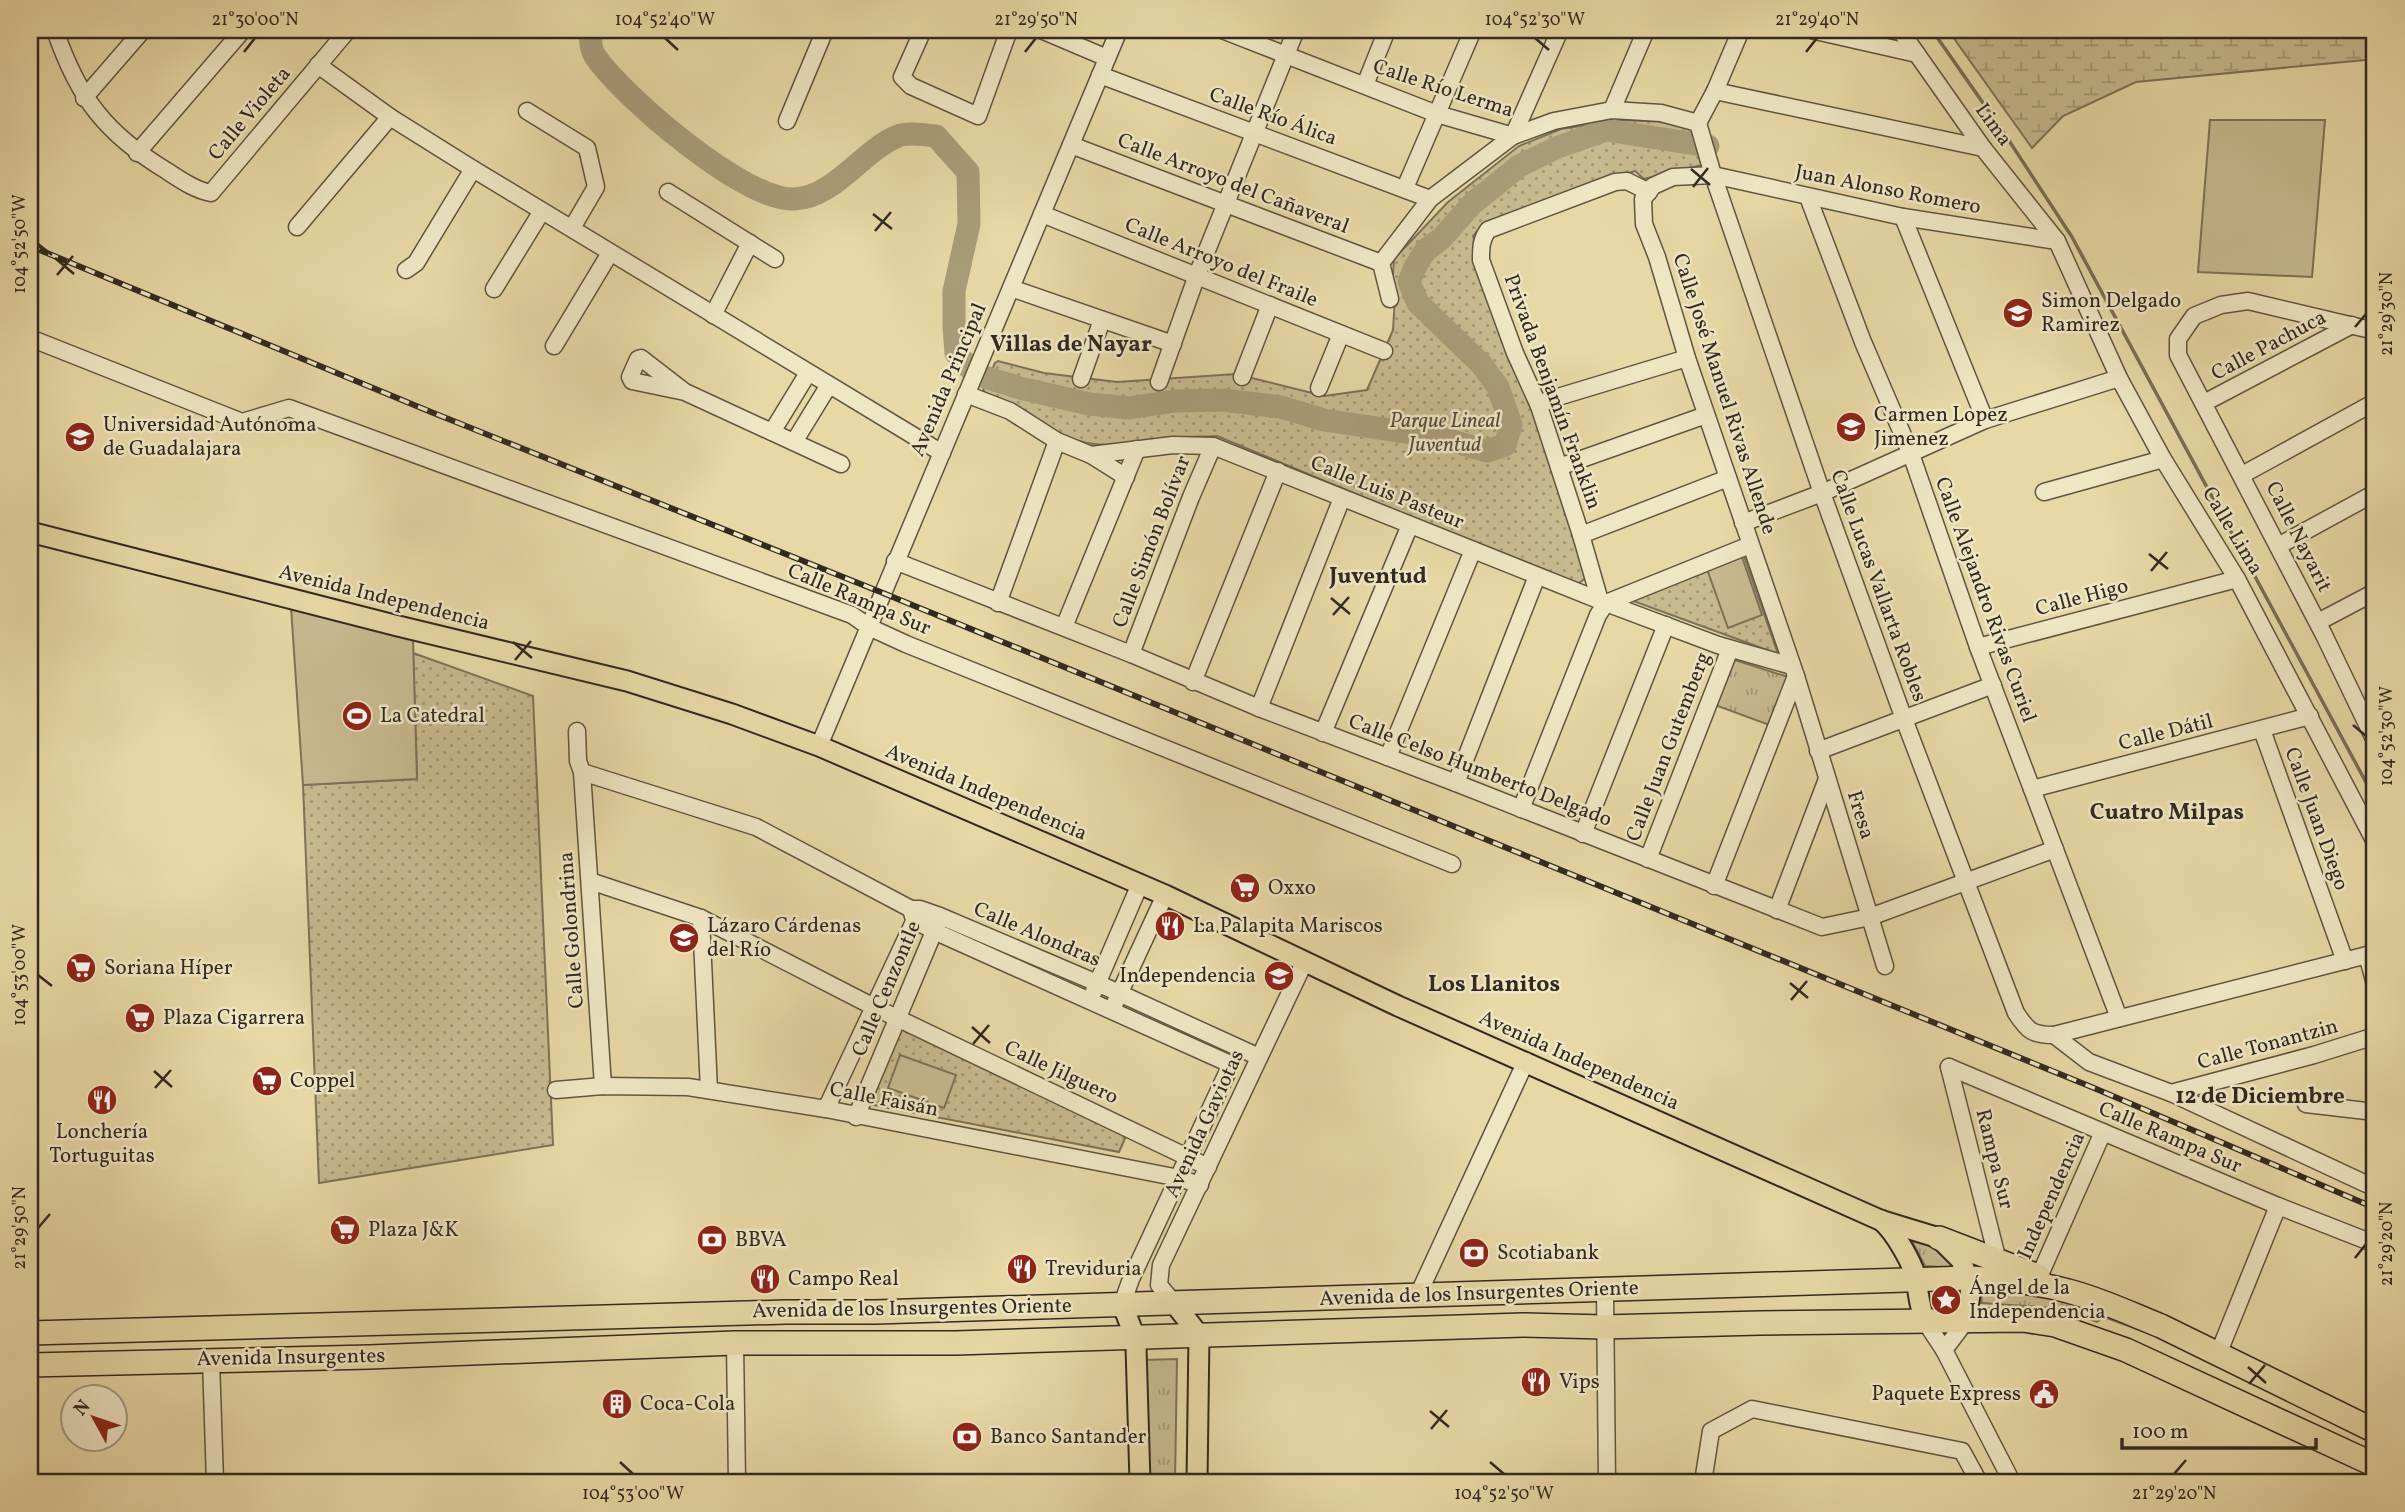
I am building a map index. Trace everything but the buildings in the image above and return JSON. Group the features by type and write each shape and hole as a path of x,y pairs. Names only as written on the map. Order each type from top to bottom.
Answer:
{"highway":[{"path":"1940,1238 2069,1291"},
{"name":"Avenida de los Insurgentes Oriente","path":"551,1319 1969,1278 2025,1283 2069,1291 2161,1326 2375,1431"},
{"path":"551,1319 552,1350"},
{"name":"Avenida Insurgentes","path":"30,1334 551,1319"},
{"name":"Avenida de los Insurgentes Oriente","path":"552,1350 735,1343 956,1343 1523,1325 1604,1327 2023,1320 2055,1325 2148,1360 2375,1465"},
{"path":"368,1325 369,1357"},
{"path":"2148,1360 2161,1326"},
{"path":"211,1360 222,1351 300,1342 307,1339 314,1327"},
{"path":"30,1334 31,1365"},
{"name":"Avenida Insurgentes","path":"31,1365 552,1350"}],"main road":[{"name":"Avenida Independencia","path":"30,532 627,681 732,714 819,746 1165,895 1398,1006 1880,1220 1940,1238"},
{"name":"Avenida Independencia","path":"1880,1220 1898,1239 1917,1280 1918,1299 1925,1321"},
{"path":"1940,1238 1961,1260 1969,1278 1972,1297 1966,1321"},
{"path":"1174,1303 1199,1335 1197,1482"},
{"path":"1122,1304 1135,1337 1140,1482"}],"street":[{"path":"55,30 84,98 137,153 243,30"},
{"path":"84,98 143,30"},
{"name":"Calle Violeta","path":"137,153 202,191 211,192 348,30"},
{"path":"786,121 825,30"},
{"path":"923,30 902,78 911,86 978,116 1009,30"},
{"name":"Avenida Principal","path":"819,746 1119,30"},
{"name":"Calle Río Lerma","path":"1222,30 1437,114 1513,136 1554,121 1612,110 1661,113 1698,123"},
{"path":"1159,382 1197,275 1296,30"},
{"path":"1364,85 1387,30"},
{"path":"1405,188 1473,30"},
{"path":"1390,299 1381,263 1430,199 1513,136 1560,30"},
{"path":"1612,110 1646,30"},
{"path":"1698,123 1741,30"},
{"path":"1811,30 1917,54"},
{"name":"Lima","path":"1900,30 1983,148 2057,241"},
{"path":"1050,31 1107,58"},
{"path":"318,65 390,117 473,169 942,453"},
{"name":"Calle Río Álica","path":"1101,75 1430,199"},
{"path":"1715,91 1983,148"},
{"path":"527,111 587,148 596,187 572,228"},
{"path":"297,226 390,117"},
{"name":"Calle Lucas Vallarta Robles","path":"1698,123 1713,175 1822,493 1904,719 2016,1013 2025,1027 2037,1035 2053,1035 2089,1062 2171,1093 2375,1188"},
{"name":"Calle Arroyo del Cañaveral","path":"1070,145 1381,263"},
{"path":"406,270 416,262 473,169"},
{"path":"1649,192 1653,186 1673,177 1713,175"},
{"name":"Juan Alonso Romero","path":"1713,175 1903,217 2057,241"},
{"name":"Privada Benjamín Franklin","path":"1603,602 1539,406 1515,353 1481,260 1482,238 1488,230 1615,182 1627,181 1649,192"},
{"path":"668,192 775,258"},
{"name":"Calle José Manuel Rivas Allende","path":"1649,192 1643,199 1644,224 1794,671"},
{"name":"Calle Alejandro Rivas Curiel","path":"1808,197 1863,342 1911,454 1978,647 2119,1018"},
{"path":"494,289 542,211"},
{"name":"Calle Arroyo del Fraile","path":"1042,214 1384,351"},
{"path":"1903,217 1985,420"},
{"name":"Calle Lima","path":"2057,241 2119,378 2163,459 2237,579 2375,842"},
{"path":"713,315 750,243"},
{"path":"554,346 610,253"},
{"path":"1011,288 1173,345"},
{"name":"Calle Nayarit","path":"2353,325 2248,301 2221,305 2194,316 2178,338 2178,355 2318,622 2375,741"},
{"path":"1242,377 1270,305"},
{"path":"1081,379 1102,320"},
{"path":"2353,325 2375,331"},
{"name":"Calle Pachuca","path":"2204,403 2353,325"},
{"path":"1319,388 1341,334"},
{"name":"Calle Rampa Sur","path":"30,338 242,422 289,408 852,615 869,627 1452,864"},
{"path":"1539,406 1548,400 1687,358"},
{"path":"772,432 808,373"},
{"path":"1743,523 1822,493 1985,420 2119,378"},
{"path":"794,442 829,385"},
{"path":"967,391 1010,411 1126,477"},
{"path":"685,392 841,464"},
{"path":"2242,475 2375,402"},
{"path":"1559,467 1706,415"},
{"path":"998,603 1057,440"},
{"name":"Calle Luis Pasteur","path":"1091,455 1173,444 1213,446 1603,602 1794,671"},
{"name":"Calle Simón Bolívar","path":"1131,654 1213,446"},
{"path":"1064,627 1137,449"},
{"path":"2044,492 2163,459"},
{"path":"1193,682 1278,471"},
{"path":"1581,534 1728,478"},
{"path":"2278,546 2375,494"},
{"path":"1259,708 1342,498"},
{"path":"1323,733 1410,525"},
{"path":"1521,809 1603,602 1750,545"},
{"path":"1388,757 1473,550"},
{"name":"Calle Celso Humberto Delgado","path":"895,561 1131,654 1193,682 1456,782 1822,927 1870,917 2055,849"},
{"path":"1456,782 1537,576"},
{"name":"Calle Higo","path":"1978,647 2237,579"},
{"path":"2318,622 2375,592"},
{"path":"1583,834 1665,625"},
{"name":"Calle Juan Gutemberg","path":"1648,859 1730,649"},
{"path":"1714,886 1794,671"},
{"name":"Fresa","path":"1794,671 1885,966"},
{"path":"1818,751 1993,685"},
{"name":"Calle Dátil","path":"2032,789 2310,716"},
{"name":"Calle Juan Diego","path":"2262,730 2345,961"},
{"name":"Calle Golondrina","path":"577,731 603,1086"},
{"name":"Calle Alondras","path":"582,772 756,827 915,913 1090,1002 1228,1063"},
{"path":"1777,910 1827,779"},
{"name":"Calle Jilguero","path":"590,881 701,918 874,1007 1208,1167"},
{"path":"1090,1002 1140,884"},
{"path":"1111,1012 1165,895"},
{"name":"Calle Cenzontle","path":"826,1109 915,913"},
{"path":"701,918 709,1090"},
{"name":"Calle Alondras","path":"937,924 1097,983 1259,1057"},
{"name":"Calle Cenzontle","path":"856,1117 937,924"},
{"path":"2053,1035 2371,954 2375,985"},
{"name":"Avenida Gaviotas","path":"1174,1303 1161,1289 1158,1277 1161,1265 1305,961"},
{"name":"Calle Tonantzin","path":"2171,1093 2375,1036"},
{"path":"1418,1295 1526,1061"},
{"name":"Avenida Gaviotas","path":"1122,1304 1131,1279 1228,1071 1228,1063"},
{"name":"Calle Rampa Sur","path":"1949,1067 2278,1206 2375,1244"},
{"name":"Rampa Sur","path":"1949,1067 1998,1261"},
{"name":"Calle Faisán","path":"556,1090 603,1086 688,1087 709,1090 826,1109 1179,1178 1200,1185"},
{"path":"2306,1104 2375,1112"},
{"name":"Independencia","path":"2039,1277 2103,1132"},
{"path":"2216,1354 2278,1206"},
{"path":"1605,1290 1607,1482"},
{"path":"1925,1321 1944,1350 2012,1482"},
{"path":"1944,1350 1966,1321"},
{"path":"735,1343 737,1482"},
{"path":"211,1360 215,1482"},
{"path":"1703,1482 1711,1431 1752,1409 1962,1451 1979,1482"}],"green space":[{"path":"1948,30 2375,30 2375,59 2136,82 2063,116 2032,148"},
{"name":"Parque Lineal Juventud","path":"1621,120 1696,123 1706,164 1644,179 1635,171 1485,222 1473,236 1588,576 1578,584 1217,436 1179,437 1120,445 1080,442 983,390 998,361 1044,373 1117,382 1236,374 1324,396 1367,390 1393,330 1394,259 1448,202 1519,146 1561,129"},
{"path":"2210,120 2325,120 2312,277 2198,272"},
{"path":"1743,553 1778,654 1625,598"},
{"path":"1742,557 1762,615 1728,628 1707,569"},
{"name":"La Catedral","path":"291,607 413,639 417,779 303,785"},
{"path":"413,653 533,696 553,1145 319,1183 303,785 417,779"},
{"path":"1735,660 1791,678 1772,726 1715,705"},
{"path":"901,1028 1126,1136 1119,1152 868,1104"},
{"path":"900,1055 956,1075 944,1108 888,1088"},
{"path":"1910,1237 1949,1250 1954,1268 1925,1266"},
{"path":"1982,1288 2068,1297 2145,1332 2104,1317 2097,1322 2055,1308 1981,1303"},
{"path":"1946,1289 1954,1292 1957,1300 1954,1308 1946,1311 1938,1308 1935,1300 1938,1292"},
{"path":"1177,1359 1175,1482 1150,1482 1143,1360"}],"waterway":[{"path":"591,30 595,56 609,74 657,120 717,166 746,184 773,195 795,199 809,196 836,182 873,151 898,136 936,136 968,172 969,224 954,291 954,327 956,353 975,374 1089,404 1129,408 1175,401 1222,400 1281,407 1324,420 1438,437 1487,451 1505,445 1511,425 1498,387 1481,364 1418,303 1409,282 1426,250 1442,238 1472,204 1519,166 1558,147 1606,130 1708,146"},
{"path":"1932,30 2072,237 2375,799"}],"railway":[{"path":"30,246 431,412 883,593 2094,1088 2375,1208"}],"place":[{"name":"Simon Delgado Ramirez","path":"2018,313"},
{"name":"Carmen Lopez Jimenez","path":"1851,427"},
{"name":"Universidad Autónoma de Guadalajara","path":"80,437"},
{"name":"La Catedral","path":"357,716"},
{"name":"Oxxo","path":"1245,888"},
{"name":"La Palapita Mariscos","path":"1170,926"},
{"name":"Lázaro Cárdenas del Río","path":"684,938"},
{"name":"Soriana Híper","path":"81,968"},
{"name":"Independencia","path":"1279,976"},
{"name":"Plaza Cigarrera","path":"140,1018"},
{"name":"Coppel","path":"267,1081"},
{"name":"Lonchería Tortuguitas","path":"102,1100"},
{"name":"Plaza J&K","path":"345,1230"},
{"name":"BBVA","path":"712,1240"},
{"name":"Scotiabank","path":"1474,1253"},
{"name":"Treviduria","path":"1022,1269"},
{"name":"Campo Real","path":"765,1279"},
{"name":"Ángel de la Independencia","path":"1946,1300"},
{"name":"Vips","path":"1536,1382"},
{"name":"Paquete Express","path":"2044,1394"},
{"name":"Coca-Cola","path":"617,1404"},
{"name":"Banco Santander","path":"967,1437"}],"district":[{"name":"Villas de Nayar","path":"1071,345"},
{"name":"Juventud","path":"1378,577"},
{"name":"Cuatro Milpas","path":"2167,813"},
{"name":"Los Llanitos","path":"1494,985"},
{"name":"12 de Diciembre","path":"2260,1097"}]}
